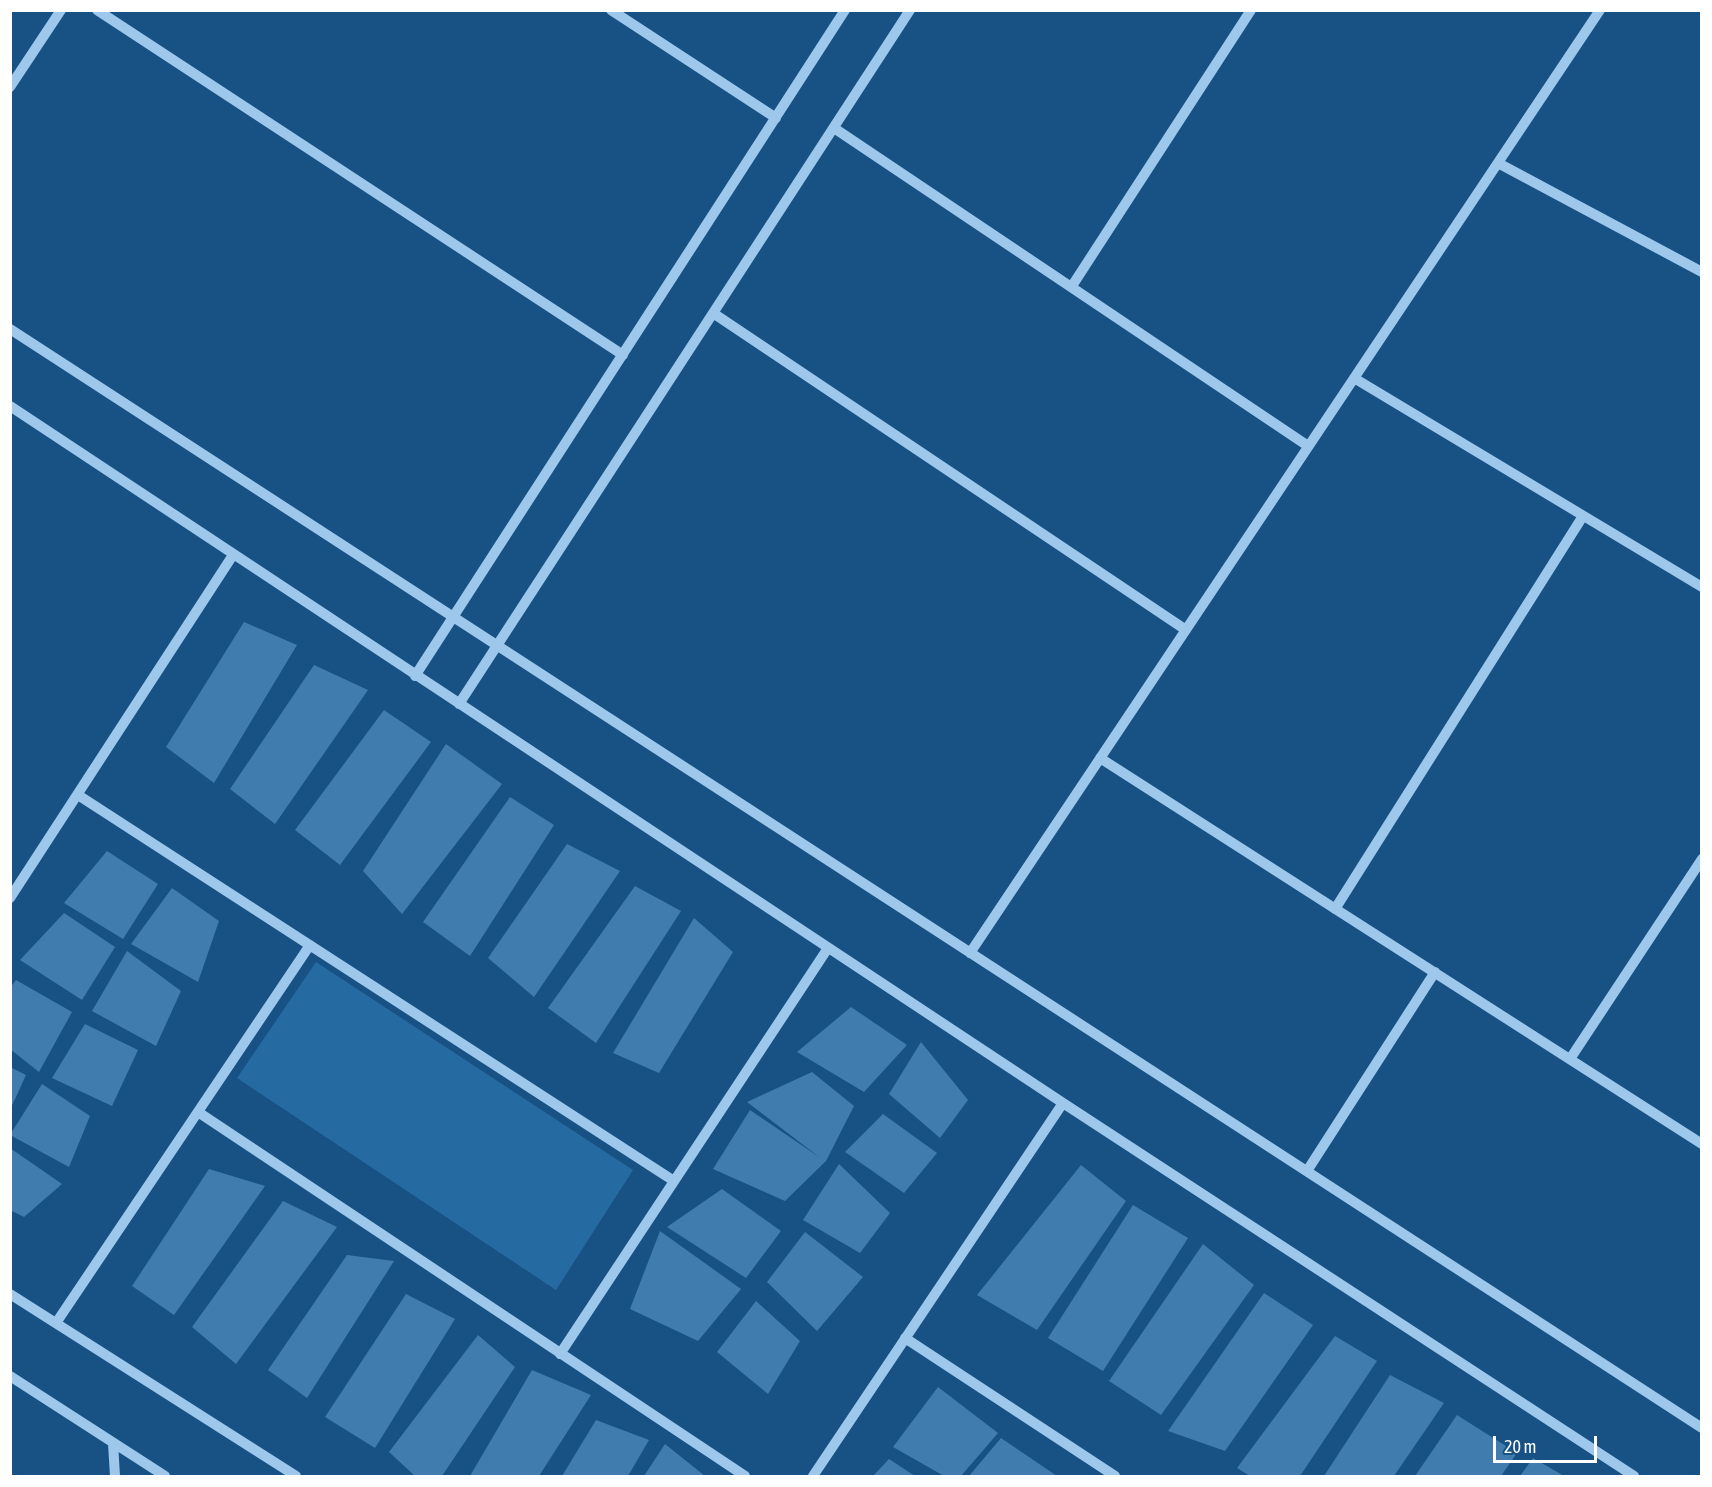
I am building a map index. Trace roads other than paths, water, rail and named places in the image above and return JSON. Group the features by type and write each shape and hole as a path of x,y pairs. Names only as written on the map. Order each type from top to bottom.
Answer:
{"street":[{"path":"10,87 61,10"},
{"path":"97,10 623,355"},
{"path":"611,10 776,118"},
{"path":"416,676 845,10"},
{"path":"459,704 910,10"},
{"path":"1072,286 1251,10"},
{"path":"970,953 1599,10"},
{"path":"834,128 1308,446"},
{"path":"1498,163 1701,272"},
{"path":"713,313 1186,630"},
{"path":"10,329 1701,1428"},
{"path":"1354,378 1701,587"},
{"path":"10,406 1063,1103 1634,1476"},
{"path":"1335,909 1583,516"},
{"path":"10,898 233,555"},
{"path":"1101,758 1700,1141"},
{"path":"78,795 674,1181"},
{"path":"1570,1059 1701,860"},
{"path":"56,1323 310,945"},
{"path":"560,1354 828,948"},
{"path":"1307,1171 1435,972"},
{"path":"813,1476 1063,1103"},
{"path":"198,1112 745,1476"},
{"path":"10,1294 296,1476"},
{"path":"905,1338 1115,1476"},
{"path":"10,1376 165,1476"},
{"path":"113,1443 115,1476"}]}
